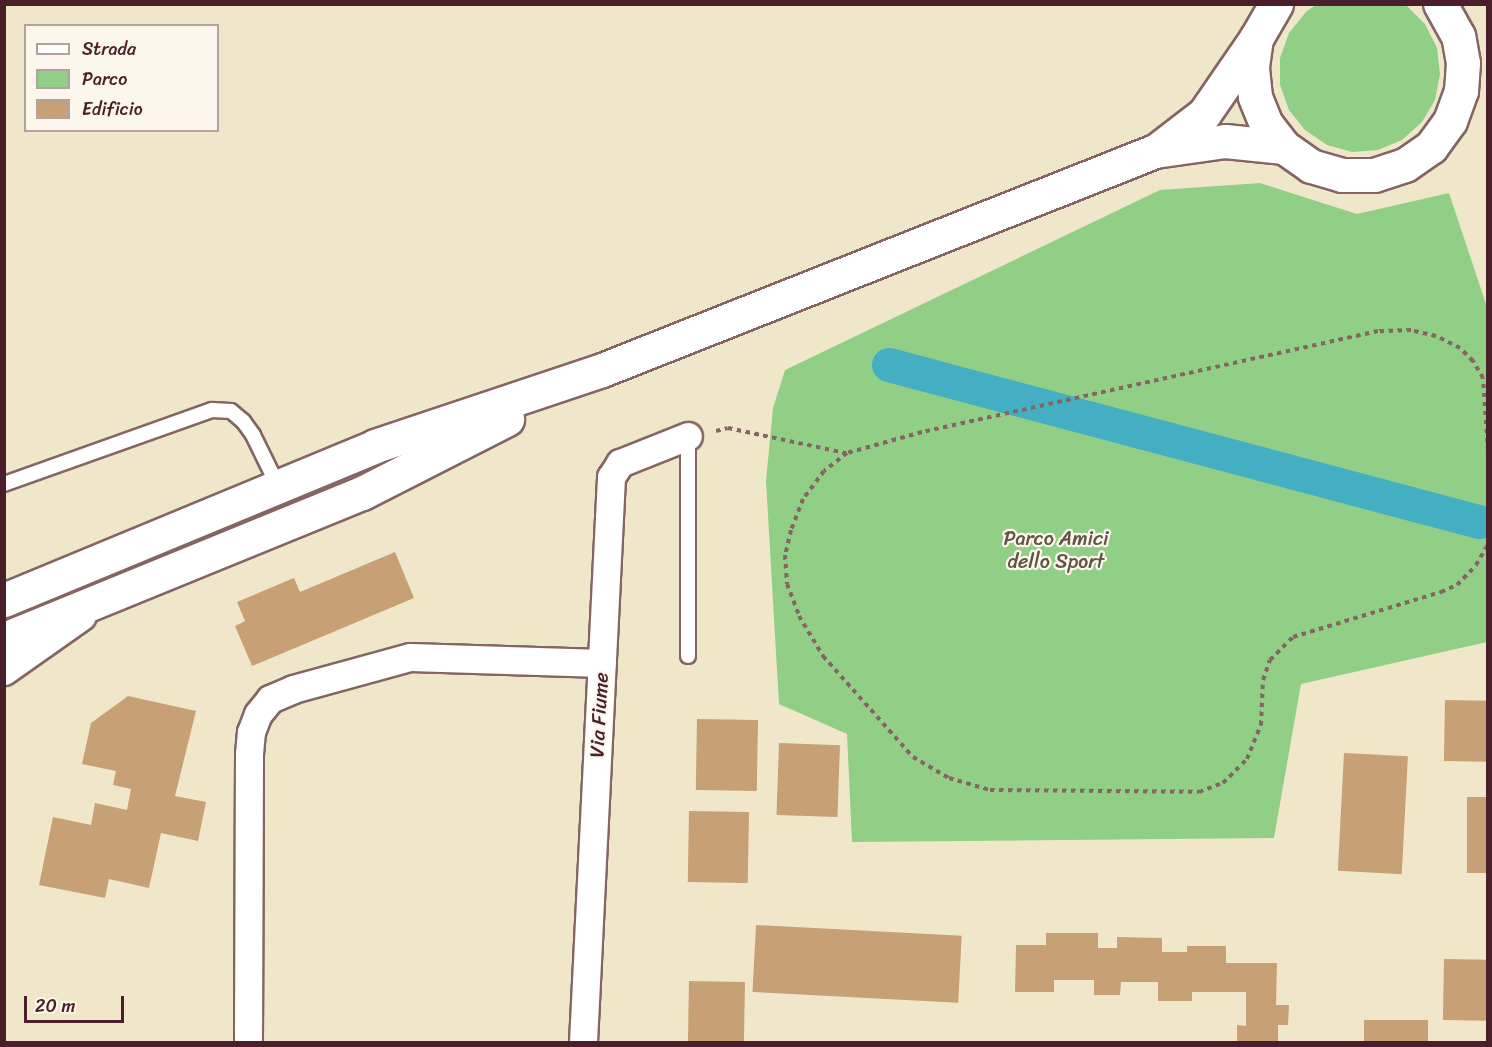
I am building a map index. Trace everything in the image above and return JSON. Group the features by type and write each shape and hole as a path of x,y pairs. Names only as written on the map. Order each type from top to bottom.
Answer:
{"main road":[{"path":"1155,151 1204,114 1257,38 1276,4"},
{"path":"1257,38 1252,68 1255,97 1266,124 1284,147 1311,166 1342,175 1374,175 1405,165 1431,147 1450,121 1461,91 1463,63 1458,36 1440,4"},
{"path":"1461,91 1488,56"},
{"path":"4,600 375,446 602,370 1155,151 1225,141 1284,147"},
{"path":"4,639 362,493 602,370"},
{"path":"4,580 91,564"}],"street":[{"name":"Via Fiume","path":"583,1042 611,477 620,463 688,436"},
{"path":"4,671 108,597"},
{"path":"248,1042 249,754 251,732 258,714 270,699 293,689 410,657 602,663"}],"lane":[{"path":"4,484 212,410 231,411 243,421 253,435 278,486"},
{"path":"688,436 688,656"}],"path":[{"path":"1488,451 1483,378 1473,361 1460,348 1436,336 1411,330 1378,331 922,432 847,453 824,471 803,499 791,530 785,555 788,584 799,616 823,656 913,757 949,778 990,790 1199,792 1211,789 1235,773 1247,759 1261,725 1263,680 1270,660 1293,637 1441,592 1457,585 1476,566 1488,544"},
{"path":"688,436 729,428 847,453"}],"green space":[{"path":"1317,4 1406,5 1425,24 1437,48 1440,74 1435,100 1422,122 1402,140 1378,150 1352,152 1327,145 1305,130 1289,110 1280,85 1280,58 1289,33 1306,12"},
{"name":"Parco Amici dello Sport","path":"1260,183 1357,214 1449,193 1487,307 1487,642 1301,684 1274,838 852,842 847,734 779,704 766,481 773,408 785,370 1160,190"}],"building":[{"path":"395,552 414,598 252,666 235,626 245,621 237,602 294,578 300,592"},
{"path":"128,696 196,711 175,796 206,802 198,841 161,833 149,888 109,879 105,898 39,885 53,817 91,825 95,803 127,810 131,789 113,785 116,771 82,764 91,723"},
{"path":"1445,700 1488,701 1487,762 1444,761"},
{"path":"697,719 758,720 757,791 696,790"},
{"path":"779,743 840,745 837,817 776,815"},
{"path":"1344,753 1408,756 1402,874 1338,871"},
{"path":"1467,797 1488,797 1488,873 1467,873"},
{"path":"689,811 749,812 748,883 688,882"},
{"path":"756,925 962,936 958,1003 752,992"},
{"path":"1046,933 1098,933 1098,948 1117,948 1117,937 1162,938 1162,952 1187,952 1187,946 1226,946 1226,963 1277,963 1276,1005 1289,1005 1288,1025 1278,1025 1278,1042 1237,1042 1237,1025 1246,1026 1246,992 1192,992 1192,1001 1158,1001 1158,982 1121,982 1120,995 1094,995 1094,980 1054,980 1054,992 1015,992 1016,945 1046,945"},
{"path":"1444,959 1488,960 1487,1021 1443,1020"},
{"path":"689,981 745,982 744,1042 688,1042"},
{"path":"1364,1020 1428,1020 1428,1042 1364,1042"}],"waterway":[{"path":"889,365 1479,522"}]}
